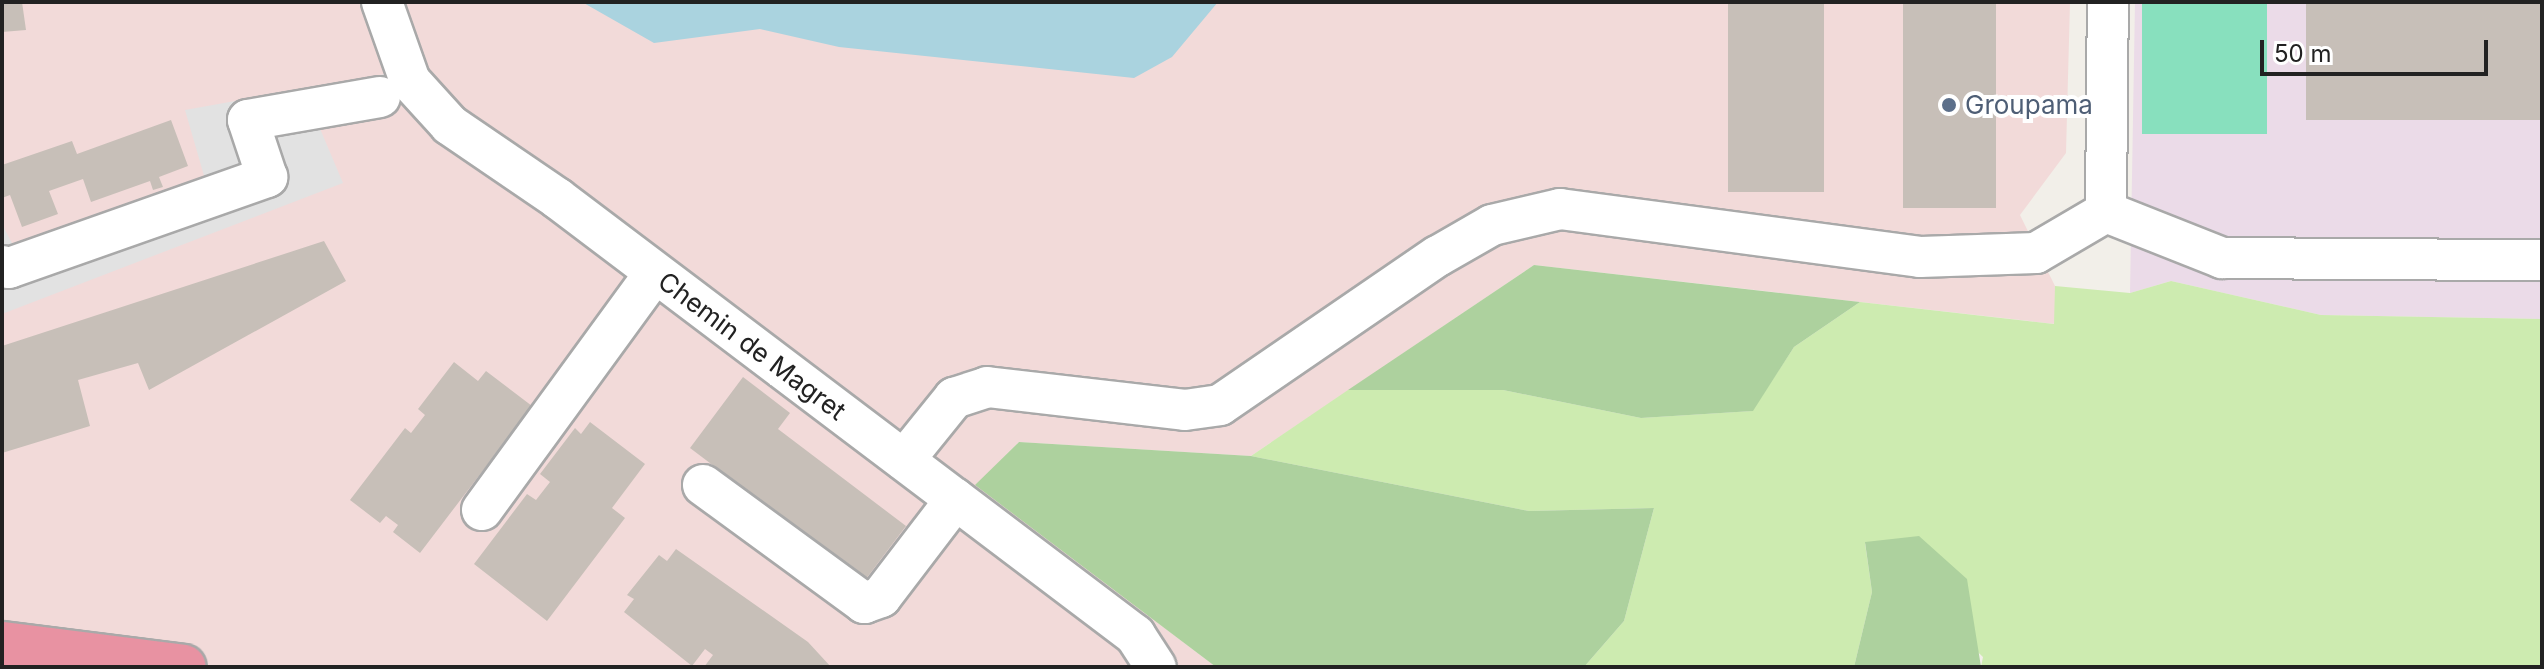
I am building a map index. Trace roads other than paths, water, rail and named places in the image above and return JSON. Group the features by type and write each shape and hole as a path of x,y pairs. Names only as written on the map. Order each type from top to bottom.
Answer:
{"highway":[{"path":"2,644 184,667"}],"street":[{"name":"Chemin de Magret","path":"382,2 410,81 450,125 655,273 1135,635 1156,667"},
{"path":"2106,212 2108,2"},
{"path":"2,266 9,268 267,177 248,120 380,97"},
{"path":"904,460 954,398 987,387 1185,410 1220,405 1438,256 1492,225 1560,209 1920,257 2036,253 2106,212"},
{"path":"2106,212 2222,258 2542,260"},
{"path":"482,510 655,273"},
{"path":"703,485 864,603 881,597 956,499"}],"water":[{"path":"582,2 1218,2 1172,57 1134,78 839,47 760,29 654,43"}],"place":[{"name":"Groupama","path":"1949,105"}]}
